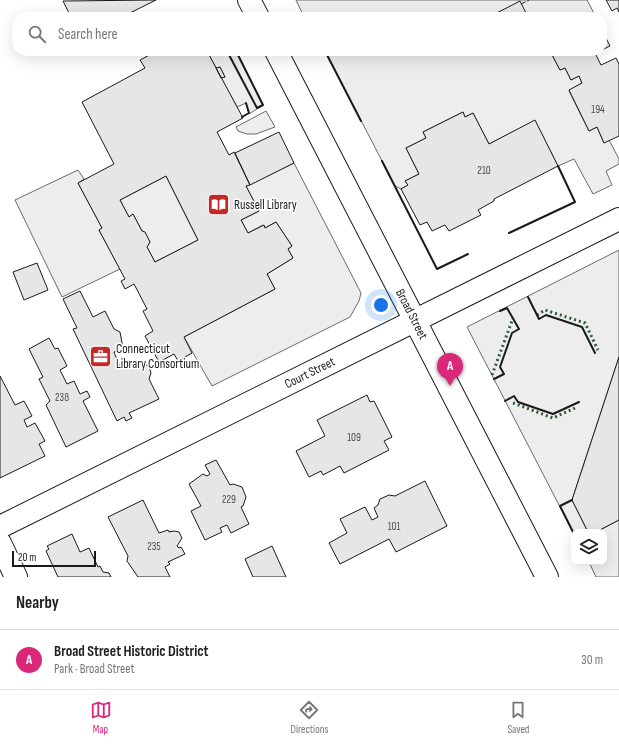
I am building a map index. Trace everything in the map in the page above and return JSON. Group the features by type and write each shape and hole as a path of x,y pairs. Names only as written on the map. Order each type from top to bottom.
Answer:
{"street":[{"path":"249,0 255,12"},
{"name":"Broad Street","path":"279,56 547,577"},
{"name":"Court Street","path":"0,527 415,322 619,219"},
{"path":"0,543 16,577"}],"shaded area":[{"path":"296,0 587,0 593,12 302,12"},
{"path":"210,56 238,56 263,105 249,114 246,103 237,107 221,78 225,77 220,67 216,68"},
{"path":"328,56 553,56 560,70 565,68 571,80 579,76 582,83 569,91 589,131 597,127 604,143 609,140 619,159 619,164 606,171 612,185 593,194 574,159 558,166 535,121 489,144 473,113 465,117 463,112 423,132 426,138 406,148 419,174 405,181 408,185 401,189 395,186"},
{"path":"266,111 275,127 256,134 247,134 238,131 236,127"},
{"path":"294,163 361,293 359,301 350,317 212,386 184,337 275,289 267,274 293,258 288,249 292,246 276,222 265,228 263,225 248,233 241,220 259,211 246,186"},
{"path":"78,170 84,179 78,183 102,228 99,230 120,269 62,297 15,200"},
{"path":"166,176 198,240 155,262 147,247 150,242 145,233 142,231 133,214 129,217 120,200"},
{"path":"619,250 619,357 572,500 586,529 571,529 467,327"},
{"path":"619,520 619,577 596,577 590,565 607,565 607,529 602,529"}],"building":[{"path":"156,0 132,12 68,12 63,1"},
{"path":"606,0 619,0 619,12 617,8 612,11"},
{"path":"520,1 526,12 499,12"},
{"path":"607,40 610,46 607,48"},
{"name":"Russell Library","path":"148,56 210,56 243,118 217,132 229,155 234,152 250,185 246,186 259,211 241,220 248,233 264,225 265,228 276,222 292,246 288,249 293,258 267,274 275,289 184,337 192,353 178,361 174,354 159,362 145,336 153,331 143,311 147,309 134,284 125,289 121,281 125,279 99,230 102,228 78,183 114,164 82,102 145,68 140,60","holes":["166,176 198,240 155,262 147,247 150,242 145,232 142,231 133,214 129,217 120,200"]},
{"path":"553,56 596,56 601,65 616,58 619,64 619,136 604,143 597,127 589,131 569,90 582,83 579,76 571,80 565,68 560,70"},
{"path":"220,67 225,77 221,78 216,68"},
{"path":"463,112 465,117 473,113 489,144 535,120 558,166 494,199 494,201 478,210 481,215 449,231 445,225 432,231 427,222 420,225 401,189 408,185 405,181 419,174 406,148 426,138 423,132"},
{"path":"279,132 294,163 250,185 235,153"},
{"path":"37,263 48,290 24,300 13,272"},
{"name":"Connecticut Library Consortium","path":"80,291 93,317 105,311 114,329 120,332 123,348 114,352 120,367 128,363 129,366 141,361 143,364 149,366 151,373 149,379 159,399 129,413 132,418 126,421 124,417 117,421 73,329 77,328 63,299"},
{"path":"49,338 55,349 58,348 67,366 60,370 67,384 74,381 80,394 87,391 90,397 83,401 98,431 66,447 46,405 50,401 39,379 43,377 29,349"},
{"path":"619,357 619,520 602,529 586,529 572,500"},
{"path":"0,376 15,405 24,401 32,416 24,420 27,427 35,423 45,441 39,444 45,456 0,478"},
{"path":"367,395 370,402 374,401 392,437 384,441 389,450 344,473 340,466 323,475 321,471 309,477 296,451 325,436 317,420"},
{"path":"216,460 230,485 233,484 242,487 246,497 243,506 241,507 249,524 231,533 227,525 220,528 222,532 205,540 191,511 201,506 189,484 203,474 207,476 210,474 205,465"},
{"path":"425,481 447,526 396,552 389,539 340,564 329,543 347,533 340,519 365,507 372,520 378,517 374,508 378,505 380,499 389,495 395,496"},
{"path":"143,500 159,533 168,530 169,532 179,532 182,538 177,546 179,548 181,547 185,554 168,562 170,564 165,567 170,577 138,577 127,561 128,556 108,517"},
{"path":"72,534 80,552 89,548 98,567 100,566 103,572 109,573 111,577 58,577 46,551 49,549 47,546"},
{"path":"272,546 286,577 253,577 245,559"}],"hedge":[{"path":"537,315 545,310 585,323 598,350"},
{"path":"492,375 513,318"},
{"path":"513,403 553,418 575,408"}],"fence":[{"path":"521,4 529,0"}],"wall":[{"path":"230,56 257,108 263,105 238,56"},
{"path":"328,56 361,121"},
{"path":"242,117 249,113 246,103"},
{"path":"382,161 437,269 468,254"},
{"path":"509,233 575,202 558,166"},
{"path":"528,297 539,319 546,315 582,327 595,353"},
{"path":"494,379 504,374 500,367 512,333 519,329 507,308 500,311"},
{"path":"505,401 514,396 518,402 553,414 579,402"},
{"path":"572,500 560,506 572,529"}],"place":[{"name":"Russell Library","path":"218,205"},
{"name":"Connecticut Library Consortium","path":"101,356"},
{"name":"Broad Street Historic District","path":"450,386"}]}
